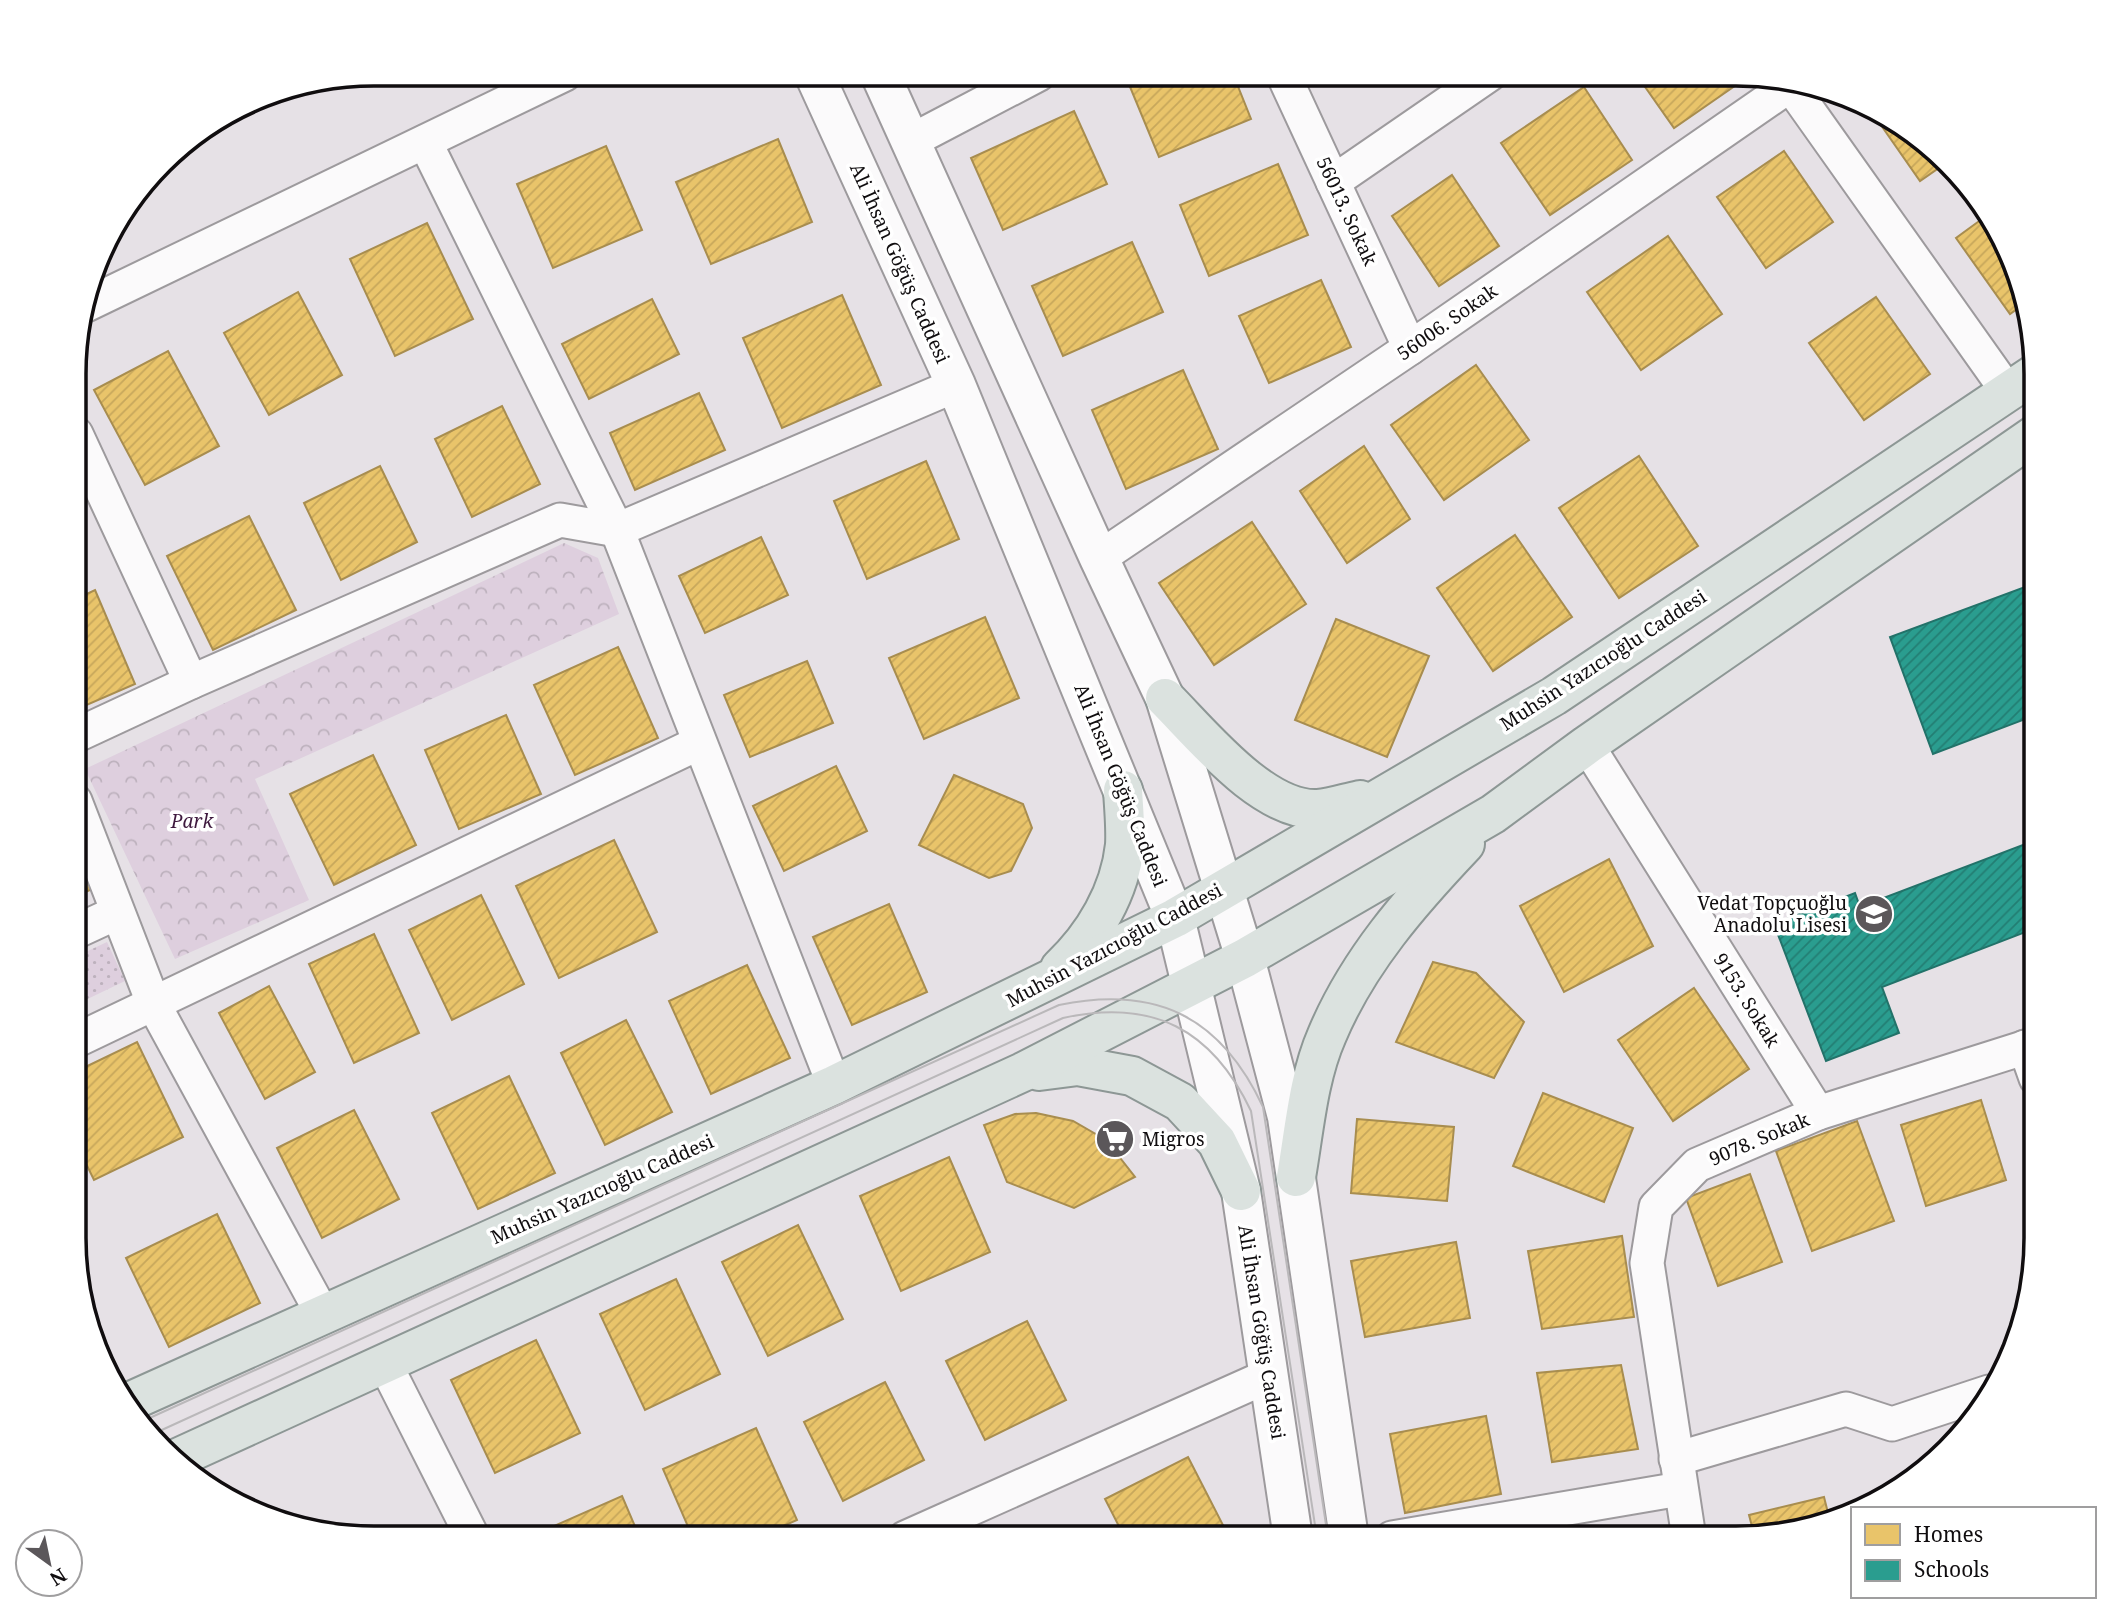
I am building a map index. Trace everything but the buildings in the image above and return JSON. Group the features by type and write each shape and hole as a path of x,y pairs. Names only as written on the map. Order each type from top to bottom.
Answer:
{"main road":[{"name":"Ali İhsan Göğüş Caddesi","path":"819,86 956,385 1175,918 1241,1191 1291,1526"},
{"path":"886,86 1165,698 1245,958 1287,1117 1347,1526"},
{"name":"Muhsin Yazıcıoğlu Caddesi","path":"135,1399 834,1085 1175,918 1554,696 2022,383"},
{"path":"184,1455 1023,1072 1245,958 1493,814 1587,745 2024,447"},
{"path":"1165,698 1231,765 1269,796 1316,809 1382,796"},
{"path":"1042,985 1082,947 1111,899 1125,845 1123,790"},
{"path":"1296,1177 1310,1096 1326,1036 1362,967 1419,893 1493,814"},
{"path":"1023,1072 1078,1066 1132,1076 1180,1102 1217,1142 1241,1191"}],"street":[{"path":"96,300 540,86"},
{"path":"911,141 1016,86"},
{"name":"56013. Sokak","path":"1289,86 1410,348"},
{"path":"1333,182 1473,86"},
{"name":"56006. Sokak","path":"1099,558 1410,348 1781,89"},
{"path":"1797,92 2022,383"},
{"path":"425,142 617,530 834,1085"},
{"path":"86,731 560,520 617,530 956,385"},
{"path":"86,456 191,682"},
{"path":"86,1036 699,743"},
{"name":"9153. Sokak","path":"1587,745 1818,1113"},
{"path":"86,831 116,913 155,1005 323,1315"},
{"path":"86,927 116,913"},
{"name":"9078. Sokak","path":"1687,1526 1647,1263 1656,1207 1697,1165 1818,1113 2024,1058"},
{"path":"385,1364 467,1526"},
{"path":"935,1526 1269,1376"},
{"path":"1446,1526 1678,1474 1846,1409 1892,1424 1977,1396"}],"green space":[{"name":"Park","path":"564,543 598,558 619,614 255,779 309,900 175,959 86,769"},
{"path":"107,942 125,981 86,1000 86,952"}],"tram line":[{"path":"149,1418 1059,1005 1094,1000 1126,1000 1156,1005 1182,1015 1206,1030 1227,1050 1246,1076 1263,1107 1326,1526"},
{"path":"160,1431 1063,1018 1095,1013 1124,1013 1151,1017 1176,1026 1198,1040 1218,1059 1251,1111 1315,1526"}],"place":[{"name":"Vedat Topçuoğlu Anadolu Lisesi","path":"1874,914"},
{"name":"Migros","path":"1115,1139"}]}
